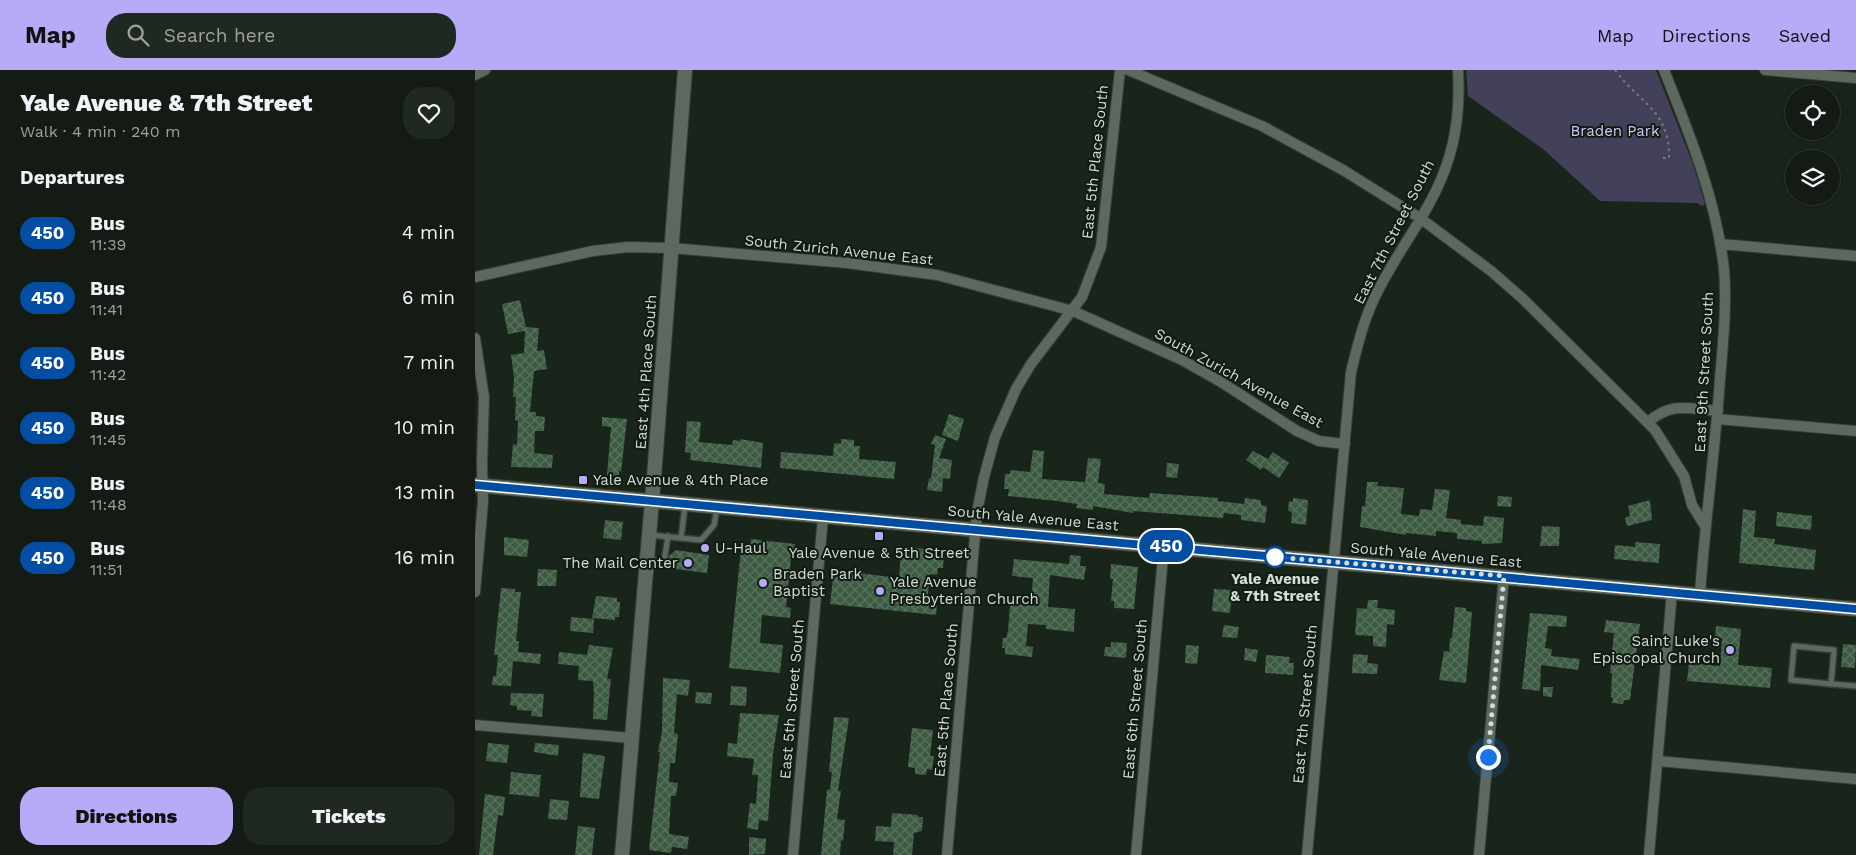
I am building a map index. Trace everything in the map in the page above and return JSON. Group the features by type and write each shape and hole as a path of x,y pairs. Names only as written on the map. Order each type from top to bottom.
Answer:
{"main road":[{"name":"East 4th Place South","path":"622,855 652,501 685,70"},
{"name":"South Yale Avenue East","path":"479,486 1504,576 1856,609"}],"street":[{"path":"475,75 485,70"},
{"name":"East 5th Place South","path":"947,855 976,530 984,477 999,424 1016,389 1031,364 1082,298 1101,247 1120,70"},
{"path":"1128,70 1262,126 1382,193 1420,218 1491,271 1522,298 1648,422 1684,476 1692,505 1705,526"},
{"name":"East 7th Street South","path":"1307,855 1332,562 1351,372 1366,318 1395,258 1435,192 1451,151 1459,98 1458,70"},
{"name":"East 9th Street South","path":"1664,70 1699,157 1713,206 1724,270 1724,330 1710,505 1705,526 1700,594"},
{"path":"1765,70 1856,78"},
{"path":"1720,244 1856,256"},
{"name":"South Zurich Avenue East","path":"475,277 593,250 628,247 671,248 891,268 945,277 1073,311 1182,360 1221,382 1297,431 1319,441 1345,444"},
{"path":"475,338 484,397 479,486 483,502 475,592"},
{"path":"1648,422 1661,412 1673,408 1856,431"},
{"name":"East 5th Street South","path":"793,855 823,517"},
{"name":"East 6th Street South","path":"1136,855 1164,546"},
{"path":"1479,855 1504,576"},
{"path":"1649,855 1671,592"},
{"path":"475,724 632,738"},
{"path":"1657,761 1856,779"}],"lane":[{"path":"681,538 685,505"},
{"path":"648,535 701,540 714,525 717,507"},
{"path":"647,560 664,562 668,536"},
{"path":"1831,684 1835,650 1794,646 1791,680 1831,684 1856,686"}],"path":[{"path":"1615,70 1645,101 1666,128 1669,158 1661,158"}],"green space":[{"name":"Braden Park","path":"1466,70 1656,70 1693,164 1705,204 1702,206 1697,203 1600,201 1543,149 1468,96"}],"building":[{"path":"520,300 526,327 539,328 537,351 544,350 547,369 534,371 530,412 536,412 536,416 545,417 544,431 535,431 534,453 553,455 552,468 511,467 513,444 517,445 518,421 515,420 516,397 513,397 514,377 511,355 524,353 525,331 508,334 502,304"},
{"path":"949,414 964,419 958,441 942,435"},
{"path":"602,417 627,419 619,476 607,475 611,427 602,426"},
{"path":"687,421 701,422 699,442 732,445 733,440 740,441 740,439 763,443 761,468 690,460 691,453 685,452"},
{"path":"935,435 946,439 939,458 952,460 950,479 943,478 942,492 927,490 929,478 931,479 935,445 931,444"},
{"path":"841,439 854,440 854,446 860,446 859,459 896,462 894,479 780,468 781,452 833,456 834,443 841,444"},
{"path":"1033,450 1044,451 1042,479 1085,482 1088,458 1101,459 1098,483 1105,484 1104,494 1149,498 1150,493 1193,496 1218,498 1218,501 1244,504 1245,498 1261,500 1261,505 1267,506 1265,523 1241,520 1241,515 1224,513 1223,518 1133,511 1133,513 1093,506 1093,510 1076,508 1077,504 1008,496 1009,489 1004,489 1005,474 1010,474 1010,470 1030,472"},
{"path":"1253,451 1268,459 1273,452 1289,463 1279,478 1263,467 1261,470 1246,460"},
{"path":"1167,463 1179,464 1177,478 1166,477"},
{"path":"1367,482 1378,482 1377,486 1404,488 1401,514 1419,516 1420,509 1432,510 1435,489 1450,490 1446,518 1461,520 1461,524 1483,526 1484,516 1504,518 1502,543 1482,544 1482,541 1457,539 1457,533 1436,531 1436,536 1406,533 1406,535 1360,527 1362,506 1365,506"},
{"path":"1498,496 1512,497 1511,507 1497,506"},
{"path":"1293,498 1308,500 1306,525 1291,523 1292,512 1288,511 1289,501 1293,502"},
{"path":"1650,500 1652,520 1627,526 1625,518 1630,516 1628,506"},
{"path":"1743,509 1756,511 1754,537 1775,539 1774,544 1816,550 1814,570 1739,563"},
{"path":"1777,512 1812,516 1811,530 1776,526"},
{"path":"605,520 623,522 621,540 603,538"},
{"path":"1542,526 1560,527 1559,546 1540,546"},
{"path":"504,537 529,540 527,557 504,555"},
{"name":"Braden Park Baptist","path":"751,539 795,544 794,558 791,558 786,607 791,608 790,618 762,615 760,643 783,645 780,673 729,668 741,549 750,550"},
{"path":"1635,542 1660,544 1659,563 1614,559 1615,545 1635,547"},
{"name":"Yale Avenue Presbyterian Church","path":"909,547 933,550 933,554 944,555 943,568 938,568 937,575 930,574 927,603 937,604 936,615 830,604 834,570 899,578 901,551 909,552"},
{"name":"The Mail Center","path":"676,550 709,555 707,573 667,568 669,556"},
{"path":"1070,555 1081,556 1080,566 1086,566 1084,580 1050,575 1048,607 1075,609 1074,632 1046,629 1046,625 1028,624 1026,646 1033,647 1032,657 1005,654 1005,648 1002,648 1003,638 1006,638 1008,631 1010,604 1031,605 1033,578 1012,576 1014,559 1069,564"},
{"path":"1111,564 1138,567 1134,609 1114,608 1114,601 1111,601 1113,579 1110,579"},
{"path":"538,569 557,570 556,586 537,586"},
{"path":"501,588 515,589 515,592 521,592 516,641 519,641 518,652 541,654 540,664 513,661 511,686 492,685 493,676 496,676 498,655 494,655"},
{"path":"1214,589 1232,590 1230,613 1212,611"},
{"path":"596,596 617,598 617,602 620,602 619,617 615,617 615,620 592,618"},
{"path":"1368,600 1378,600 1377,608 1395,610 1394,625 1387,624 1386,647 1373,646 1373,636 1355,635 1357,608 1367,609"},
{"path":"1455,607 1466,608 1466,611 1472,612 1466,683 1439,680 1444,651 1449,652"},
{"path":"1530,613 1567,616 1566,627 1548,626 1545,648 1552,649 1551,656 1580,659 1578,670 1541,665 1540,691 1522,689"},
{"path":"571,617 594,619 593,633 570,631"},
{"path":"1606,620 1640,624 1630,700 1624,700 1623,704 1612,703 1612,673 1610,673 1614,633 1604,632"},
{"path":"1224,625 1239,627 1237,638 1222,637"},
{"name":"Saint Luke's Episcopal Church","path":"1716,626 1741,629 1738,665 1772,668 1770,688 1687,681 1689,663 1720,666 1722,638 1715,638"},
{"path":"1111,642 1127,643 1126,658 1104,656 1105,647 1111,647"},
{"path":"1843,644 1856,645 1855,668 1841,667"},
{"path":"589,645 613,648 607,679 611,679 607,720 593,719 593,681 578,680 579,666 558,664 559,652 587,655"},
{"path":"1186,645 1199,646 1197,664 1185,663"},
{"path":"1245,648 1258,650 1256,662 1244,660"},
{"path":"1353,654 1368,655 1367,663 1378,664 1377,674 1352,673"},
{"path":"1266,655 1290,657 1289,663 1294,663 1293,675 1265,673"},
{"path":"663,678 690,680 688,696 677,694 674,733 678,734 675,763 670,763 669,782 678,783 676,796 671,796 669,834 689,837 687,849 672,847 671,853 649,850 660,752 658,752 662,732"},
{"path":"731,686 747,687 746,706 730,705"},
{"path":"1543,687 1553,687 1552,697 1543,696"},
{"path":"696,692 712,693 711,704 695,703"},
{"path":"511,693 544,694 542,717 531,716 532,711 517,710 517,706 510,705"},
{"path":"740,713 779,715 773,754 768,821 759,820 758,830 747,828 750,803 756,804 758,775 752,775 754,759 727,756 728,743 737,744"},
{"path":"834,717 849,718 838,791 841,791 837,819 845,820 840,855 821,855 827,789 830,790 832,772 829,772"},
{"path":"912,728 933,730 930,756 934,756 932,770 927,769 926,775 915,774 915,768 908,767"},
{"path":"488,743 509,745 507,763 486,761"},
{"path":"535,743 559,745 558,756 534,752"},
{"path":"583,753 605,756 599,799 580,797"},
{"path":"511,772 541,775 539,797 509,794"},
{"path":"485,794 505,797 503,816 498,815 493,855 479,855"},
{"path":"550,799 569,801 567,820 548,819"},
{"path":"892,813 923,817 922,831 914,833 912,855 893,855 894,842 875,841 876,826 891,827"},
{"path":"578,826 595,828 592,855 575,855"},
{"path":"749,837 766,839 765,854 749,855"}],"bus line":[{"name":"450","path":"475,485 1856,609"}],"place":[{"name":"Yale Avenue & 4th Place","path":"583,480"},
{"name":"Yale Avenue & 5th Street","path":"879,536"},
{"name":"U-Haul","path":"705,548"},
{"name":"Yale Avenue & 7th Street","path":"1275,557"},
{"name":"The Mail Center","path":"688,563"},
{"name":"Braden Park Baptist","path":"763,583"},
{"name":"Yale Avenue Presbyterian Church","path":"880,591"},
{"name":"Saint Luke's Episcopal Church","path":"1730,650"}],"route":[{"path":"1275,557 1504,576 1488,757"}]}
